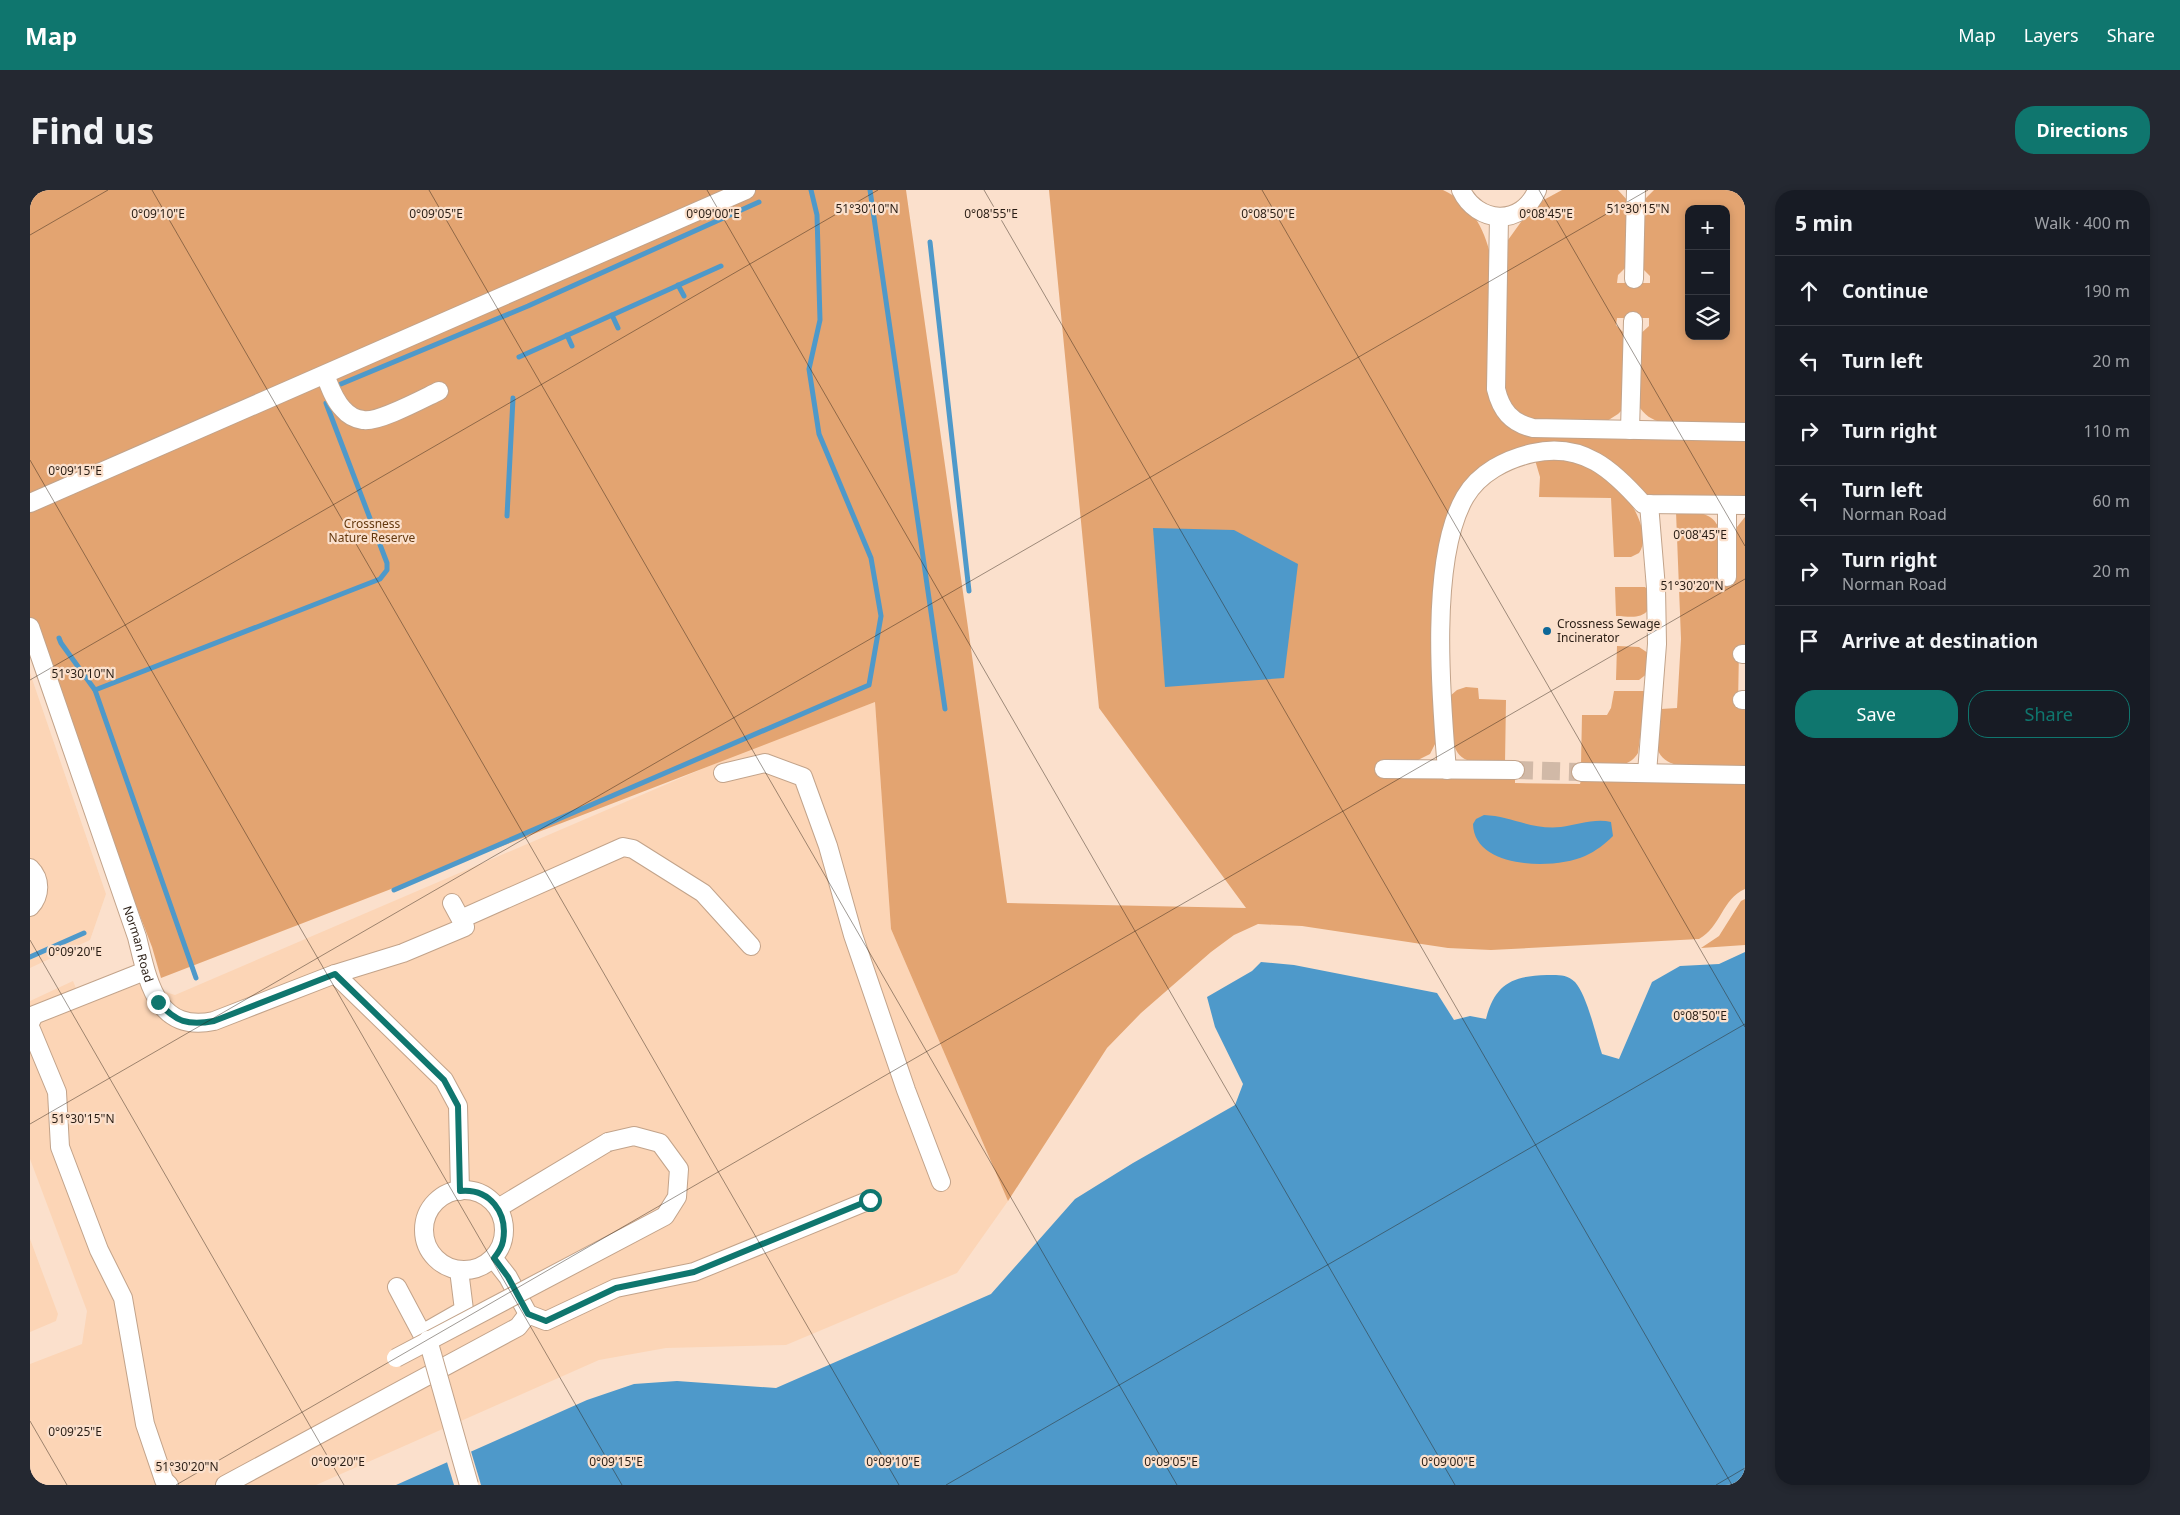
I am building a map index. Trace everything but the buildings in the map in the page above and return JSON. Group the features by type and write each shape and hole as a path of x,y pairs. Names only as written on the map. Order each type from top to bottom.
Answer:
{"street":[{"path":"30,503 746,190"},
{"path":"1461,190 1474,209 1486,215 1499,217 1512,215 1524,208 1534,198 1537,190"},
{"path":"1634,279 1636,190"},
{"path":"1499,217 1496,389 1504,411 1512,420 1532,428 1745,432"},
{"path":"1630,430 1633,321"},
{"path":"325,375 336,399 343,409 352,416 364,420 371,420 391,413 439,391"},
{"path":"1447,770 1441,698 1442,597 1451,533 1457,514 1466,496 1476,483 1504,462 1528,454 1555,451 1573,454 1607,468 1622,479 1643,504 1745,505"},
{"path":"1647,773 1658,644 1650,504"},
{"path":"1727,505 1727,577"},
{"name":"Norman Road","path":"30,627 137,937 145,971 158,1002 168,1014 181,1021 197,1024 214,1021 335,974 404,953 623,847 633,849 703,893 751,946"},
{"path":"723,773 765,763 803,777 828,846 853,935 906,1090 941,1182"},
{"path":"1384,769 1515,770"},
{"path":"1581,772 1745,775"},
{"path":"30,868 38,881 39,888 35,902 30,907"},
{"path":"452,903 463,923"},
{"path":"30,1023 34,1015 145,971"},
{"path":"335,974 444,1080 458,1106 460,1191"},
{"path":"30,1027 57,1092 60,1147 99,1250 122,1298 145,1424 164,1480 168,1485"},
{"path":"396,1358 665,1216 678,1197 680,1169 660,1143 634,1136 608,1142 498,1208"},
{"path":"468,1190 489,1198 498,1208 505,1224 503,1244 494,1258 468,1270 459,1270 442,1264 426,1245 424,1237 424,1219 429,1209 443,1195 452,1191 460,1191 468,1190"},
{"path":"494,1258 508,1277 528,1314 546,1321 616,1288 694,1272 870,1200"},
{"path":"397,1287 422,1334 464,1310 459,1270"},
{"path":"225,1485 518,1327 528,1314"},
{"path":"428,1340 469,1485"}],"shaded area":[{"path":"30,673 106,894 90,940 30,968"},
{"path":"875,702 891,929 1008,1201 957,1273 786,1345 666,1348 599,1360 316,1485 30,1485 30,1364 82,1344 87,1311 30,1159 30,1001 73,981 83,1005 140,984 175,995 744,751"},
{"path":"30,1239 58,1314 56,1321 30,1332"}],"green space":[{"name":"Crossness Nature Reserve","path":"30,190 906,190 1007,903 1246,908 1099,708 1049,190 1443,190 1461,202 1475,218 1485,237 1491,258 1500,418 1745,440 1745,498 1654,496 1645,494 1633,481 1527,446 1447,516 1438,555 1433,601 1431,668 1436,742 1430,754 1416,761 1515,779 1515,783 1580,784 1581,780 1745,783 1745,889 1731,899 1712,928 1699,939 1491,950 1448,948 1302,926 1258,924 1234,935 1211,952 1141,1013 1107,1048 1008,1201 891,929 875,702 161,978 152,947 30,630"},
{"path":"1562,190 1618,190 1628,201 1630,263 1618,275 1617,283 1650,283 1650,276 1638,264 1643,201 1654,190 1745,190 1745,425 1663,423 1652,419 1643,412 1638,405 1637,337 1649,326 1649,318 1617,318 1616,325 1629,338 1623,409 1618,414 1607,421 1534,421 1518,413 1514,409 1504,388 1508,240 1526,215 1540,202"},
{"path":"1561,459 1601,472 1618,486 1634,508 1643,532 1643,543 1639,553 1631,557 1614,557 1611,498 1539,497 1540,477 1535,460"},
{"path":"1676,512 1701,513 1716,522 1719,528 1735,533 1745,517 1745,649 1739,650 1738,704 1745,705 1745,769 1709,769 1681,766 1670,763 1662,756 1657,747 1661,709 1677,708 1681,639"},
{"path":"1615,587 1645,587 1648,590 1648,610 1638,616 1616,616"},
{"path":"1617,646 1639,647 1648,653 1648,673 1639,680 1616,680"},
{"path":"1466,687 1478,688 1479,699 1506,700 1505,763 1471,762 1460,756 1456,749 1451,732 1450,696 1457,690"},
{"path":"1614,691 1646,691 1638,753 1627,763 1620,765 1581,765 1582,715 1607,715 1611,708"},
{"path":"1745,899 1745,945 1701,948 1719,936 1741,901"}],"water":[{"path":"1153,528 1234,530 1298,564 1284,678 1165,687"},
{"path":"1484,815 1540,827 1561,827 1592,821 1605,821 1611,822 1613,836 1593,852 1571,860 1536,864 1518,862 1501,858 1487,850 1477,839 1473,824 1476,819"},
{"path":"1745,952 1745,1485 396,1485 587,1400 634,1384 677,1381 776,1388 991,1294 1075,1199 1133,1163 1235,1105 1243,1084 1215,1027 1207,997 1252,971 1261,962 1294,965 1437,993 1454,1020 1470,1016 1486,1019 1494,998 1507,984 1515,980 1535,976 1565,976 1575,982 1583,996 1602,1054 1619,1059 1652,982 1680,966 1719,964"}],"pier":[{"path":"470,1448 481,1485 454,1485 446,1459"}],"waterway":[{"path":"394,890 869,685 881,616 871,558 819,434 809,369 820,320 817,215 811,190"},
{"path":"870,190 945,709"},
{"path":"341,384 528,306 759,202"},
{"path":"930,242 969,591"},
{"path":"519,357 721,266"},
{"path":"678,285 684,296"},
{"path":"612,315 618,328"},
{"path":"567,335 572,346"},
{"path":"507,516 513,398"},
{"path":"95,690 380,579 387,570 387,563 326,403"},
{"path":"59,638 95,690 196,978"},
{"path":"30,957 84,933"}],"tunnel":[{"path":"1515,770 1581,772"}],"place":[{"name":"Crossness Sewage Incinerator","path":"1547,631"}],"route":[{"path":"158,1002 168,1014 181,1021 197,1024 214,1021 335,974 444,1080 458,1106 460,1191 468,1190 478,1193 489,1198 498,1208 505,1224 503,1244 494,1258 508,1277 528,1314 546,1321 616,1288 694,1272 870,1200"}]}
